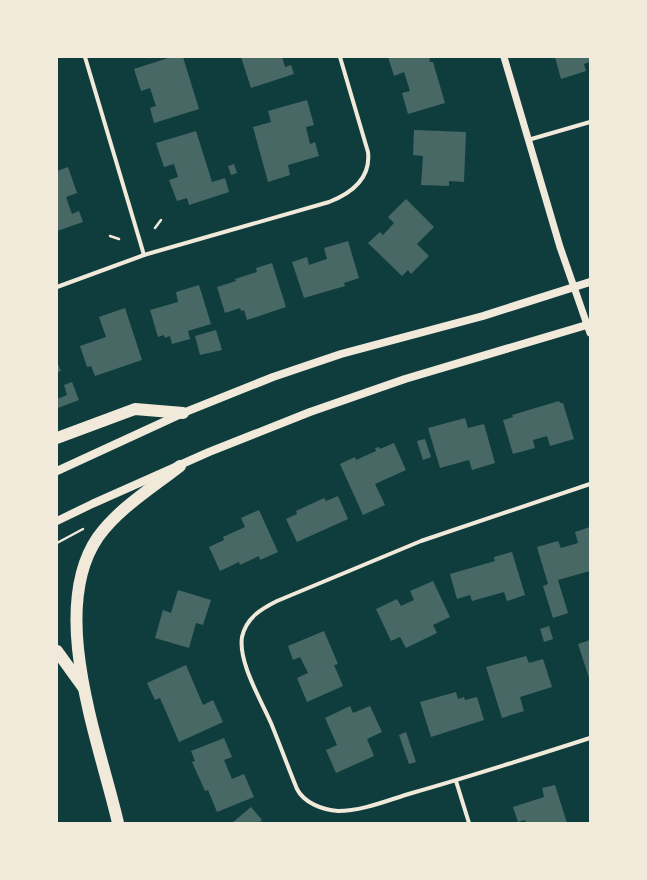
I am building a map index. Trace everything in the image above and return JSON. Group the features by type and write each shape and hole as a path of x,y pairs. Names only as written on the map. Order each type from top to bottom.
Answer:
{"highway":[{"path":"57,438 135,409 183,413"},
{"path":"118,823 83,688 76,621 76,600 80,578 88,557 98,538 119,513 180,466"},
{"path":"57,651 83,688"}],"main road":[{"path":"57,471 183,413 273,377 341,354 483,316 590,282"},
{"path":"57,521 92,504 262,430 356,395 589,324"}],"street":[{"path":"85,57 144,256"},
{"path":"57,287 144,256 329,202 348,193 361,182 369,162 368,152 340,57"},
{"path":"504,57 573,287 589,324 590,333"},
{"path":"528,140 590,122"},
{"path":"590,484 421,541 277,601 263,608 253,616 244,630 242,641 244,657 298,793 306,800 324,808 339,811 357,809 456,781 590,738"},
{"path":"456,781 469,823"}],"path":[{"path":"156,228 161,220"},
{"path":"110,236 119,239"},
{"path":"57,543 83,529 88,532"}],"building":[{"path":"171,57 183,57 199,109 154,123 150,108 156,106 150,88 141,91 134,69"},
{"path":"241,57 282,57 285,67 291,65 294,74 251,88"},
{"path":"388,57 429,57 430,62 433,62 445,103 408,114 402,93 410,91 404,72 394,76"},
{"path":"555,57 590,57 590,62 584,64 586,71 561,79"},
{"path":"307,100 314,125 306,127 310,144 315,142 319,156 288,165 290,175 268,182 253,127 271,122 268,111"},
{"path":"414,130 466,132 464,182 449,181 449,186 421,185 423,156 413,155"},
{"path":"196,131 212,182 225,178 229,192 189,205 187,198 177,201 169,180 178,177 174,164 164,167 156,143"},
{"path":"234,164 237,173 231,175 228,166"},
{"path":"68,167 77,193 66,197 72,214 79,211 83,222 57,231 57,171"},
{"path":"406,199 434,227 417,244 429,256 411,274 408,270 402,276 368,243 380,232 383,235 394,223 388,217"},
{"path":"348,241 359,278 344,283 345,286 304,298 292,262 307,257 309,265 327,259 324,248"},
{"path":"272,263 286,307 247,320 244,310 241,311 240,308 225,313 217,287 257,272 256,268"},
{"path":"199,285 211,324 188,331 190,339 172,344 170,336 165,338 164,335 158,337 150,310 178,302 176,292"},
{"path":"125,308 142,360 95,376 91,366 87,367 80,346 106,337 99,317"},
{"path":"216,330 222,350 200,355 195,336"},
{"path":"57,362 61,371 57,372"},
{"path":"72,382 79,400 58,408 57,399 67,395 64,385"},
{"path":"559,401 560,403 563,403 574,439 550,446 547,436 533,440 535,448 513,454 503,420 513,417 512,415"},
{"path":"465,418 468,428 484,424 495,463 472,470 469,460 440,468 428,428"},
{"path":"425,439 431,457 423,460 417,441"},
{"path":"394,443 406,470 375,484 385,505 363,515 340,464 355,457 356,460 376,451 375,448 379,447 380,449"},
{"path":"338,496 348,519 297,542 286,519 297,514 296,511 324,498 326,501"},
{"path":"259,510 278,552 260,560 259,556 240,565 239,562 220,571 209,547 224,540 223,537 245,527 241,518"},
{"path":"590,527 590,571 558,580 568,613 553,618 543,586 548,584 537,547 558,541 561,548 578,543 575,532"},
{"path":"512,552 525,595 507,601 504,592 472,601 470,595 457,599 450,574 495,561 494,557"},
{"path":"433,581 450,617 433,625 437,633 406,648 400,637 391,641 376,609 397,599 401,606 414,600 410,591"},
{"path":"178,590 211,600 203,625 196,623 189,648 155,638 163,610 171,613"},
{"path":"549,626 553,639 544,642 540,629"},
{"path":"324,631 338,664 334,665 343,686 307,702 297,678 308,673 300,657 293,660 288,646"},
{"path":"590,640 590,681 578,644"},
{"path":"526,656 529,663 543,659 552,687 520,697 524,711 502,718 486,667"},
{"path":"186,665 203,705 213,700 223,722 179,742 160,698 155,700 147,683"},
{"path":"456,692 458,699 464,697 465,700 477,697 484,720 431,737 420,702"},
{"path":"350,706 353,713 370,706 382,732 367,739 374,756 336,773 326,750 337,745 325,718"},
{"path":"406,732 416,762 409,764 399,735"},
{"path":"224,738 232,757 224,760 232,779 244,774 254,797 217,812 208,790 205,791 192,762 195,761 191,751"},
{"path":"555,785 567,823 526,823 525,820 518,822 513,807 544,797 542,788"},
{"path":"251,807 262,820 259,823 232,823"}]}
